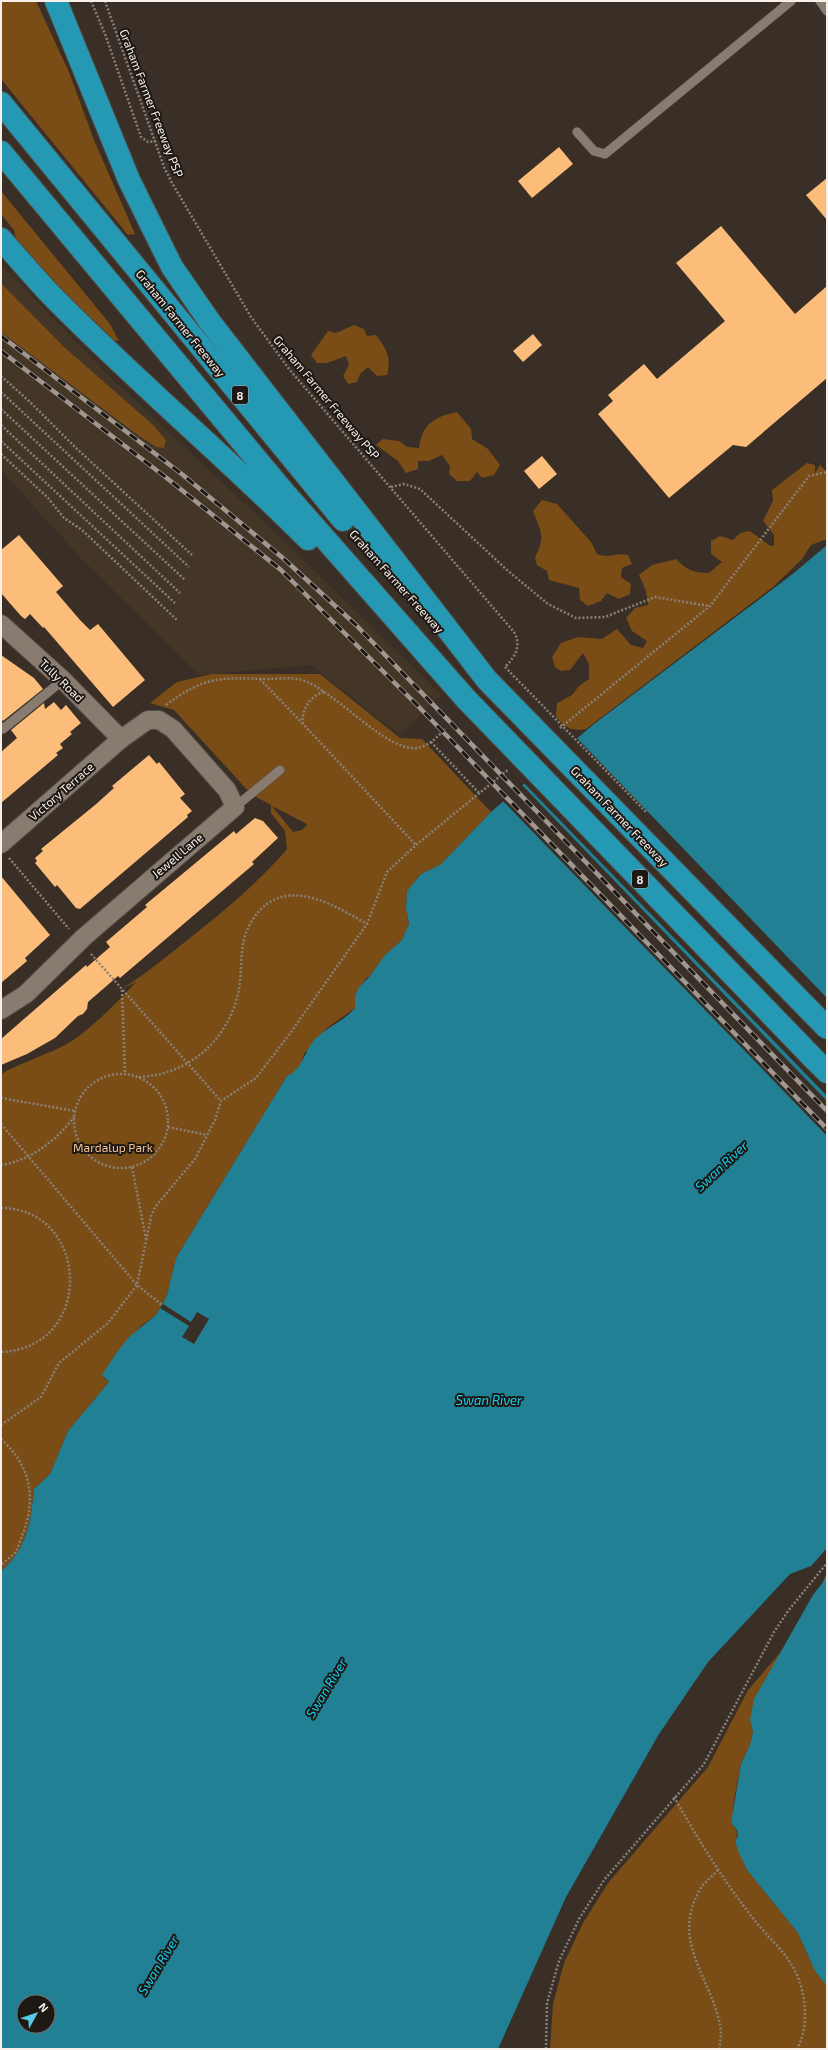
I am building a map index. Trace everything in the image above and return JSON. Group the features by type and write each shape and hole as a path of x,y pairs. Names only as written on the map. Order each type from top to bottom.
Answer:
{"highway":[{"path":"56,1 129,180 172,266 210,322 487,680"},
{"name":"Graham Farmer Freeway","path":"1,103 377,560 487,680 827,1028"},
{"name":"Graham Farmer Freeway","path":"1,152 283,490 466,699 827,1072"},
{"path":"1,239 65,309 106,350 272,504 466,699"}],"street":[{"name":"Tully Road","path":"1,624 63,680 121,739"},
{"path":"121,739 148,720 159,720 173,728 227,790 235,807"},
{"name":"Victory Terrace","path":"4,836 121,739"},
{"name":"Jewell Lane","path":"1,1010 26,994 84,937 235,807"}],"lane":[{"path":"577,132 594,151 605,154 791,1"},
{"path":"820,1 827,11"},
{"path":"1,727 3,729 63,680"},
{"path":"235,807 280,770"}],"path":[{"path":"91,1 105,34 141,137 148,142 156,141"},
{"name":"Graham Farmer Freeway PSP","path":"105,1 172,182 260,330 289,369 514,632 518,641 518,650 514,658 505,667"},
{"path":"1,376 30,402 76,448 192,555"},
{"path":"1,392 189,568"},
{"path":"1,409 185,580"},
{"path":"1,426 180,593"},
{"path":"1,441 175,603"},
{"path":"1,454 48,498 64,518 82,530 177,620"},
{"path":"558,730 710,606 809,476 827,472"},
{"path":"390,487 404,484 420,489 507,570 548,604 576,618 605,617 655,597 710,606"},
{"path":"148,720 179,695 199,684 222,678 302,680 325,692 390,741 409,748 420,748 431,742 445,728"},
{"path":"260,679 416,845"},
{"path":"303,724 302,720 305,709 316,695 325,692"},
{"path":"431,742 479,794"},
{"path":"1,1425 41,1397 59,1363 108,1323 137,1285 151,1217 156,1207 195,1159 215,1120 221,1101 256,1078 291,1032 367,924 386,872 416,845 510,769"},
{"path":"19,870 60,919"},
{"path":"140,1077 160,1093 166,1107 168,1127 162,1146 151,1158 132,1167 113,1168 94,1159 80,1144 76,1135 74,1117 75,1111 83,1093 94,1082 107,1076 125,1074 140,1077 154,1077 188,1063 210,1046 223,1029 238,994 244,938 250,924 268,903 282,897 301,896 332,905 367,924"},
{"path":"95,959 221,1101"},
{"path":"122,989 125,1074"},
{"path":"1,1098 75,1111"},
{"path":"1,1165 13,1163 44,1147 56,1137 74,1117"},
{"path":"1,1124 137,1285 162,1306"},
{"path":"168,1127 207,1135"},
{"path":"132,1167 146,1241"},
{"path":"1,1208 20,1211 36,1218 49,1228 65,1252 71,1270 71,1288 68,1302 62,1316 47,1335 24,1348 1,1352"},
{"path":"1,1439 10,1447 26,1471 30,1500 29,1520 15,1552 1,1565"},
{"path":"546,2049 547,2003 559,1961 579,1919 604,1880 704,1764 774,1632 827,1563"},
{"path":"674,1797 718,1870 756,1922 793,1967 800,1984 804,2006 804,2029 797,2049"},
{"path":"718,1870 700,1890 690,1913 689,1934 692,1953 715,2010 721,2031 719,2049"}],"shaded area":[{"path":"1,265 113,380 276,533 441,695 400,735 311,665 199,675 80,557 1,470"}],"green space":[{"path":"1,1 36,1 69,72 94,140 135,234 128,235 1,79"},
{"path":"1,191 110,324 119,341 111,340 99,332 17,244 14,230 1,214"},
{"path":"1,283 63,346 153,425 166,440 164,448 156,447 135,433 1,332"},
{"path":"354,325 364,329 367,336 376,335 383,344 389,363 387,375 377,376 368,367 360,374 357,382 348,384 343,376 349,365 346,356 327,363 317,363 311,355 328,331 336,333"},
{"path":"457,412 471,429 472,439 488,449 500,465 494,475 482,478 477,472 470,481 457,481 449,474 450,466 442,455 429,461 418,461 418,469 406,473 398,461 376,445 383,439 399,441 407,447 419,448 423,433 430,423 442,416"},
{"path":"807,463 815,465 815,473 820,465 827,472 827,539 811,545 802,559 773,587 586,729 576,730 565,726 556,716 557,703 572,695 579,686 589,679 589,664 583,653 570,670 561,671 555,667 552,657 561,643 578,637 602,639 617,629 631,645 643,648 647,641 632,631 626,618 635,608 648,605 646,591 639,575 652,565 676,559 683,566 691,570 709,573 722,562 711,554 711,541 720,536 733,540 740,533 750,531 769,545 774,546 774,535 763,521 773,501 772,490"},
{"path":"542,500 557,504 591,542 597,554 606,556 620,554 628,555 632,564 622,568 621,577 631,584 630,594 619,599 607,593 601,601 588,606 580,600 579,588 549,580 547,571 537,565 535,557 540,544 541,534 533,511"},
{"name":"Mardalup Park","path":"212,674 320,674 400,738 422,739 491,812 440,865 421,874 407,891 406,908 409,924 402,940 385,955 370,976 366,978 355,996 355,1008 327,1028 304,1054 301,1064 295,1072 287,1076 176,1258 167,1295 156,1315 141,1326 117,1352 104,1378 109,1382 68,1431 50,1474 34,1489 29,1524 22,1544 10,1563 1,1571 1,1074 65,1045 82,1033 112,1007 136,982 122,989 195,934 231,904 266,872 287,849 285,831 271,813 271,805 251,794 174,710 150,703 177,682","holes":["272,806 307,824 302,830 293,832"]},
{"path":"785,1647 767,1677 750,1720 753,1732 750,1745 741,1764 734,1800 732,1824 737,1832 735,1841 747,1870 798,1933 815,1971 827,1986 827,2049 550,2049 553,2004 564,1963 583,1923 608,1883 708,1767 748,1690"}],"water":[{"name":"Swan River","path":"827,545 827,1548 811,1566 790,1574 708,1662 659,1734 566,1897 498,2049 1,2049 1,1571 17,1554 22,1544 29,1524 34,1489 50,1474 68,1431 109,1382 102,1375 117,1352 129,1337 156,1315 167,1295 176,1258 287,1076 297,1069 315,1039 351,1013 355,1008 355,996 359,987 370,976 385,955 402,940 409,924 406,908 407,891 421,874 440,865 491,812 594,724 794,573"},
{"path":"827,1572 827,1986 815,1971 798,1933 747,1870 735,1841 738,1836 737,1830 732,1824 732,1817 741,1764 750,1745 753,1732 750,1720 754,1699 813,1595 823,1582"}],"pier":[{"path":"576,737 827,998 827,1096 523,782"},
{"path":"521,784 827,1101 827,1136 502,800"},
{"path":"163,1304 191,1322 197,1312 209,1319 194,1344 182,1337 189,1326 160,1308"}],"building":[{"path":"559,147 573,164 532,198 518,181"},
{"path":"827,178 827,220 806,195"},
{"path":"721,226 795,314 827,286 827,378 746,447 733,445 669,498 598,414 613,401 608,395 644,364 657,379 725,321 676,263"},
{"path":"533,334 542,345 523,362 513,351"},
{"path":"542,456 557,474 539,489 524,471"},
{"path":"19,535 63,586 56,592 80,620 90,630 98,624 145,680 113,707 44,627 43,628 30,614 25,619 21,616 1,593 1,550"},
{"path":"1,655 34,678 43,689 3,721 1,719"},
{"path":"54,702 61,710 66,705 81,723 70,732 72,734 60,744 63,748 56,753 58,755 1,803 1,752 17,738 11,730 44,703 45,709"},
{"path":"149,755 157,764 159,762 185,794 180,798 192,811 187,815 188,817 80,909 76,908 57,885 55,887 35,863 37,861 35,858 43,851 41,849 95,805 114,788 112,786"},
{"path":"255,818 263,821 278,838 252,862 254,864 120,978 118,976 88,1002 87,1009 83,1014 78,1016 55,1038 27,1054 1,1065 1,1039 86,965 87,967 110,947 106,942 147,907 145,905 234,831 236,834"},
{"path":"1,876 50,935 25,958 27,961 1,983"}],"railway":[{"path":"1,336 183,475 284,559 356,625 827,1111"},
{"path":"1,351 168,479 281,570 418,706 827,1129"}]}
